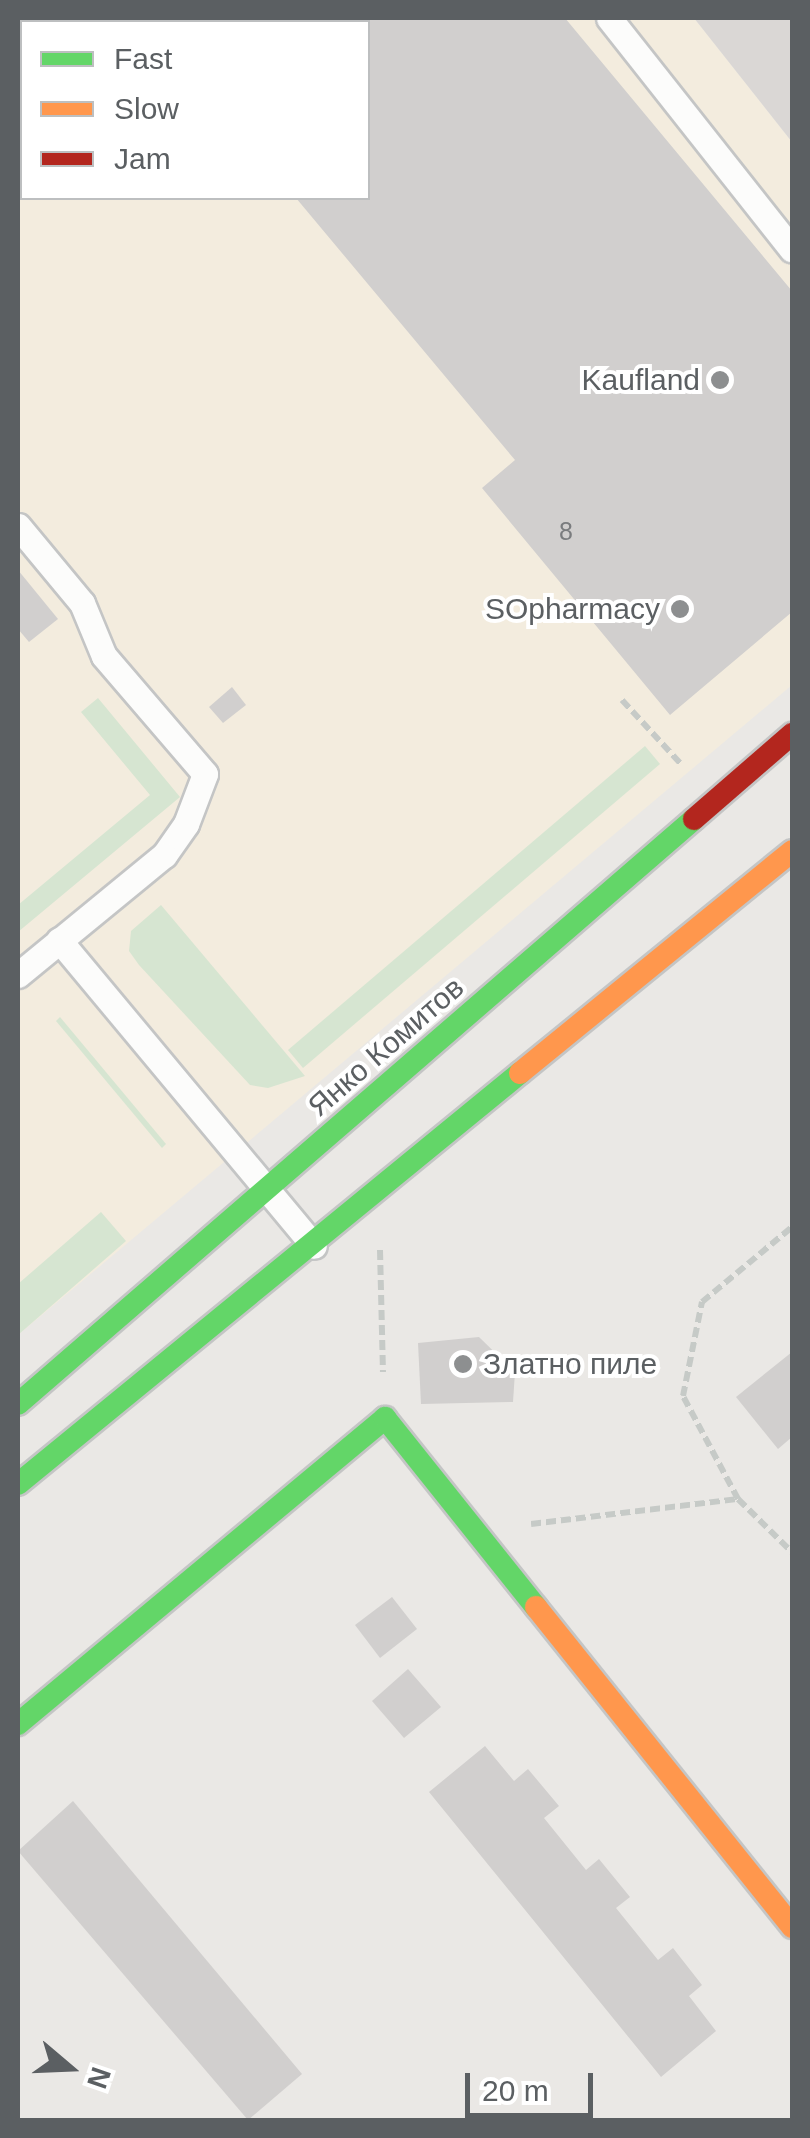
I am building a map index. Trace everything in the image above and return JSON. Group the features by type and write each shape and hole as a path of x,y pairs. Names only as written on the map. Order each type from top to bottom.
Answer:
{"main road":[{"name":"Янко Комитов","path":"18,1404 792,734"},
{"path":"18,1484 314,1246 792,851"},
{"path":"18,1724 385,1418 792,1927"}],"lane":[{"path":"609,18 792,250"},
{"path":"18,526 82,603 104,656 205,774 186,824 164,854 18,974"},
{"path":"59,940 314,1246"}],"path":[{"path":"622,700 695,781"},
{"path":"792,1227 702,1302 682,1396 738,1500 792,1552"},
{"path":"380,1245 385,1418"},
{"path":"474,1531 738,1500"}],"shaded area":[{"path":"18,18 694,18 792,142 792,685 18,1335"},
{"path":"694,18 792,18 792,142"}],"green space":[{"path":"98,698 180,797 18,932 18,905 150,795 81,712"},
{"path":"645,746 660,764 303,1068 288,1050"},
{"path":"161,905 305,1076 268,1088 250,1085 139,965 129,951 131,931"},
{"path":"60,1017 166,1144 162,1148 56,1021"},
{"path":"101,1212 126,1241 18,1335 18,1284"}],"building":[{"path":"18,18 29,20 20,20 18,168"},
{"path":"146,18 565,18 792,291 792,612 670,715 482,488 515,460 298,200 370,200 370,20"},
{"path":"18,570 58,619 29,642 18,629"},
{"path":"232,687 246,705 223,723 209,707"},
{"name":"Златно пиле","path":"479,1337 515,1372 513,1402 421,1404 418,1343"},
{"path":"792,1352 792,1437 778,1449 736,1397"},
{"path":"392,1597 417,1629 380,1658 355,1625"},
{"path":"408,1669 441,1707 404,1738 372,1701"},
{"path":"485,1746 514,1781 528,1769 559,1806 544,1818 586,1870 599,1859 630,1897 616,1908 658,1960 673,1948 702,1985 689,1996 716,2031 661,2077 429,1792"},
{"path":"73,1801 302,2074 248,2120 18,1851"}],"traffic: fast":[{"path":"18,1404 694,819"},
{"path":"18,1484 520,1073"},
{"path":"18,1724 385,1418 536,1607"}],"traffic: slow":[{"path":"520,1073 792,851"},
{"path":"536,1607 792,1927"}],"traffic: jam":[{"path":"694,819 792,734"}],"place":[{"name":"Kaufland","path":"720,380"},
{"name":"SOpharmacy","path":"680,609"},
{"name":"Златно пиле","path":"463,1364"}]}
